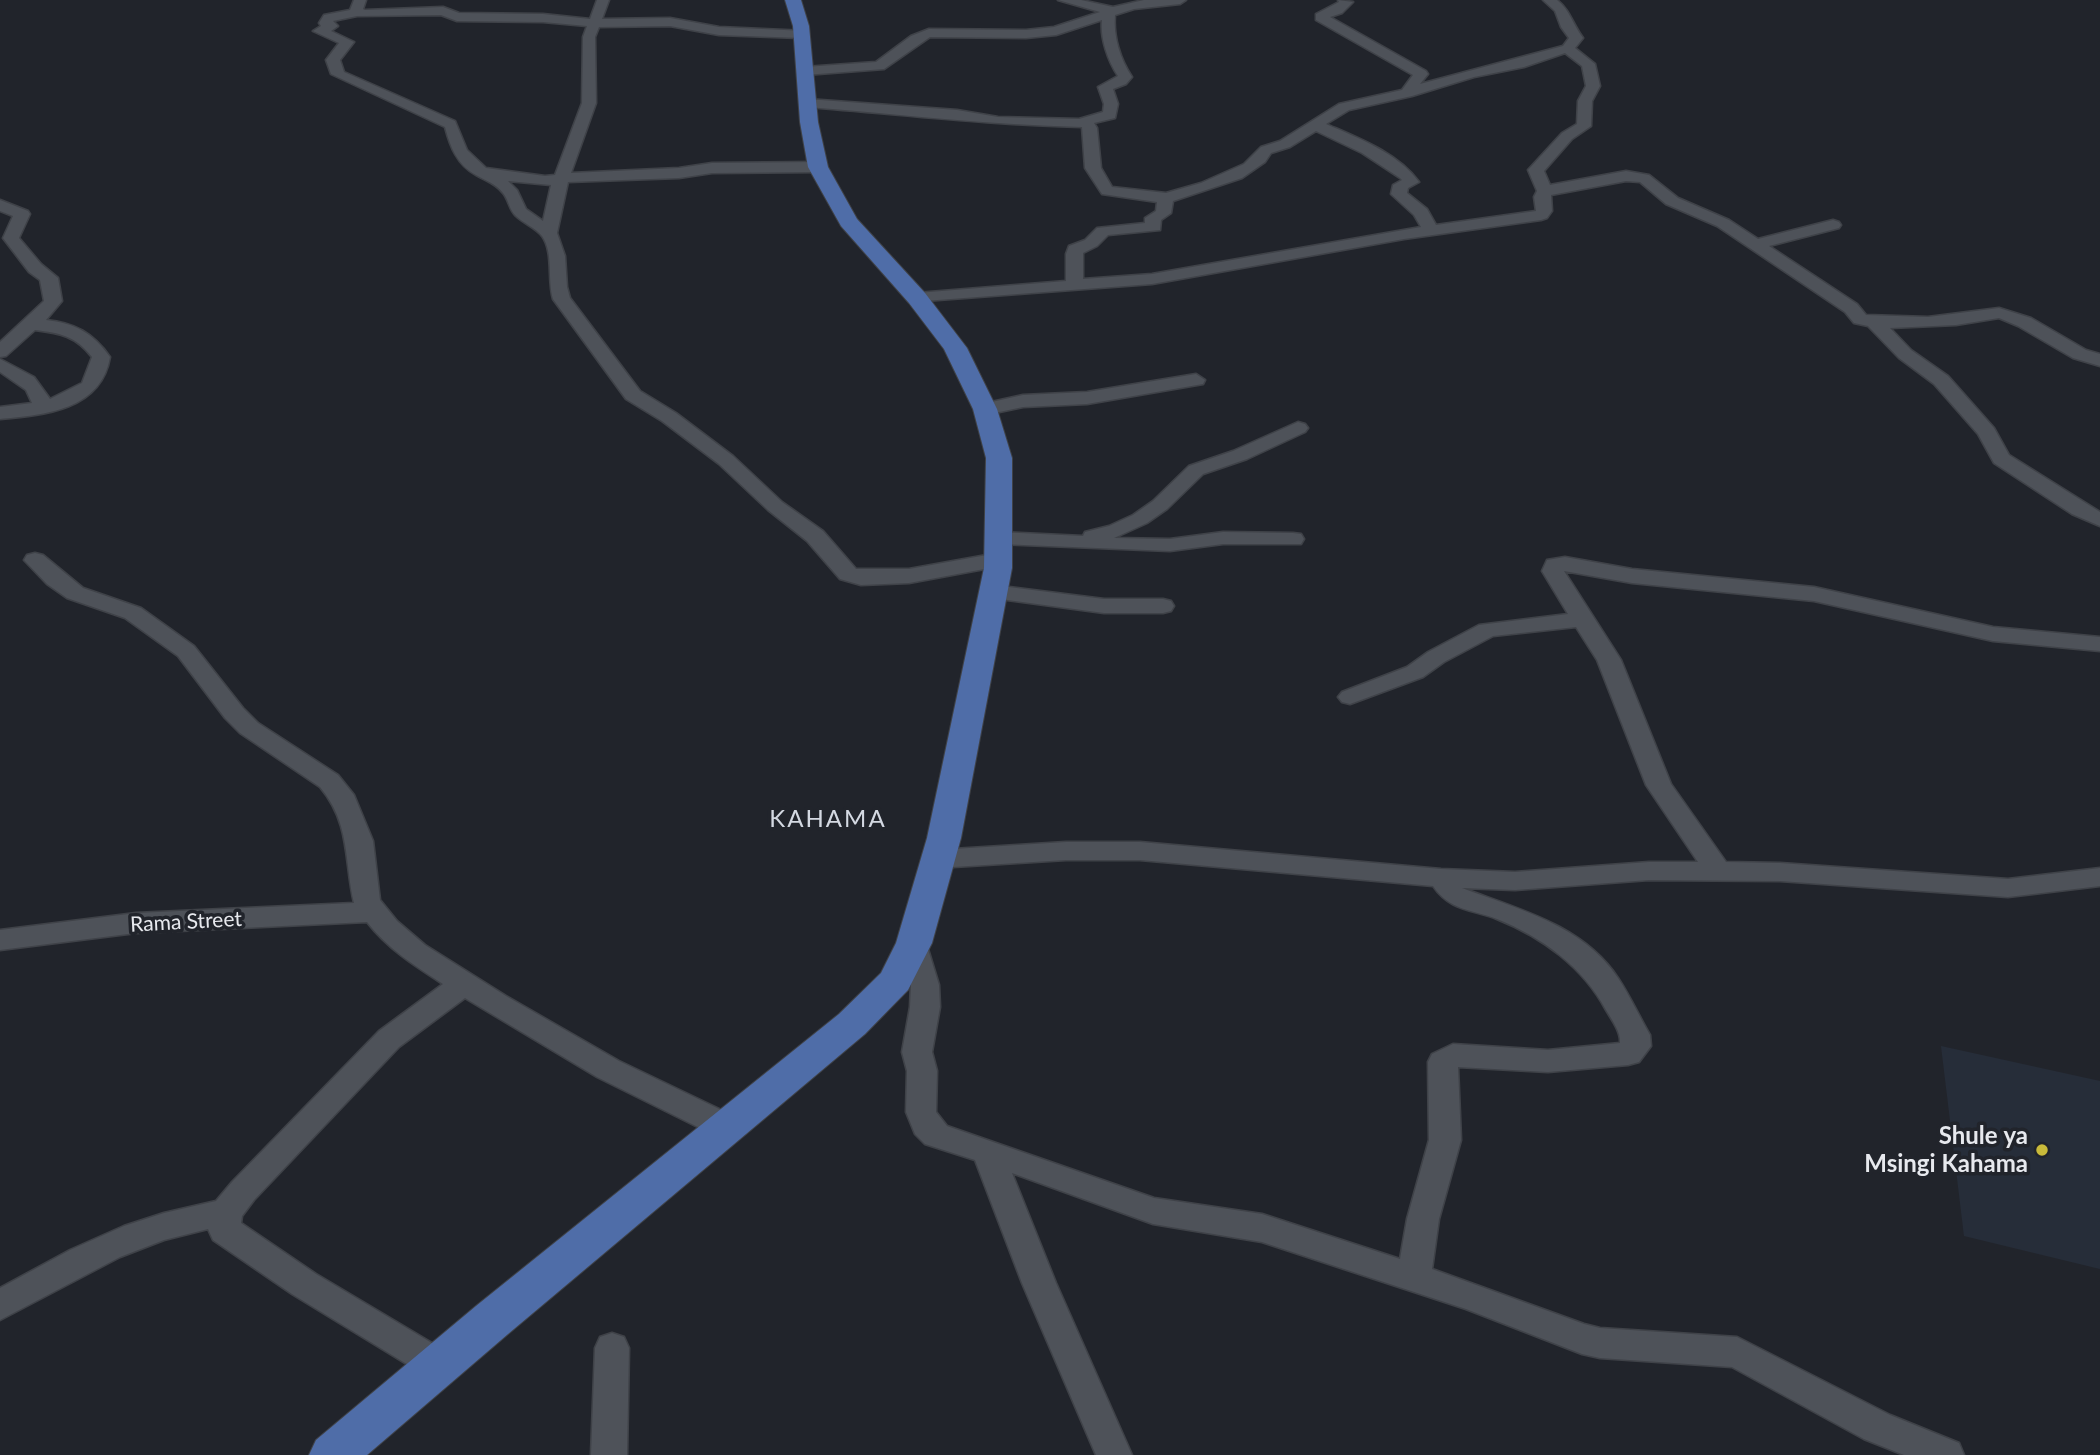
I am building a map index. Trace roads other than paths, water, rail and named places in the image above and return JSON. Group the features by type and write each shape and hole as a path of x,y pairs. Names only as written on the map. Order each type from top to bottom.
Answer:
{"main road":[{"path":"332,1455 502,1311 852,1024 895,981 914,943 937,859 993,592 998,549 999,458 985,409 955,348 917,298 848,222 818,167 807,103 802,34 793,0"}],"street":[{"path":"603,0 589,37 589,103 562,178 549,233 557,256 558,287 562,299 633,395 669,417 726,460 775,506 816,536 848,574 861,578 909,576 998,549 1076,542 1170,545 1223,538 1293,539"},
{"path":"1064,0 1105,8 1110,12"},
{"path":"805,71 879,66 890,62 918,36 929,33 1048,32 1071,28 1138,3 1180,0"},
{"path":"1343,0 1347,2 1338,10 1320,16 1421,74 1407,93"},
{"path":"1082,122 1089,124 1093,168 1107,191 1166,198 1185,194 1259,162 1266,150 1285,144 1344,107 1407,93 1465,74 1519,64 1549,52 1567,49 1576,38 1567,27 1562,9 1549,0"},
{"path":"802,34 719,31 670,22 594,23 543,18 457,17 443,11 359,6 328,18 325,23 332,26 319,31 346,42 332,60 338,74 450,124 456,143 465,157 477,170 492,176 545,181 678,173 712,168 818,167"},
{"path":"807,103 957,114 998,121 1082,122 1110,116 1111,104 1105,87 1121,81 1125,76 1118,66 1107,30 1110,12"},
{"path":"917,298 1153,279 1431,230 1535,217 1544,211 1545,191 1536,170 1567,136 1584,126 1585,101 1593,86 1588,64 1567,49"},
{"path":"1315,125 1379,156 1408,176 1411,182 1401,185 1399,194 1422,212 1431,230"},
{"path":"492,176 509,190 519,211 549,233"},
{"path":"1545,191 1626,176 1641,177 1672,201 1720,221 1851,308 1860,320 1931,322 1998,313 2041,330 2089,359 2100,360"},
{"path":"1073,285 1077,273 1074,250 1091,243 1103,231 1154,227 1153,218 1163,213 1166,198"},
{"path":"0,205 22,214 11,238 35,268 49,278 53,301 50,307 0,352"},
{"path":"1755,245 1833,225"},
{"path":"1874,322 1905,355 1941,380 1987,432 2001,459 2079,510 2100,520"},
{"path":"0,413 32,411 81,394 90,387 96,377 101,357 75,330 65,326 29,324"},
{"path":"0,365 32,383 40,392 43,407"},
{"path":"985,409 1023,401 1087,398 1196,380"},
{"path":"1076,542 1117,531 1140,519 1160,505 1196,470 1240,455 1298,428"},
{"path":"35,560 75,593 133,613 186,651 249,728 329,781 341,795 360,841 367,902 373,912 415,952 608,1069 727,1127"},
{"path":"1718,871 1659,785 1609,660 1560,584 1553,571 1555,565 1565,564 1632,576 1814,594 1993,634 2099,644"},
{"path":"993,592 1104,607 1163,606"},
{"path":"1350,697 1415,672 1436,657 1487,630 1583,619"},
{"path":"937,859 1066,851 1140,851 1441,878 1515,881 1649,872 1718,871 1780,872 2008,888 2100,877"},
{"path":"1414,1277 1423,1219 1445,1140 1443,1062 1453,1055 1561,1060 1628,1054 1636,1046 1635,1035 1607,984 1588,962 1553,934 1508,913 1453,895 1441,878"},
{"name":"Rama Street","path":"0,940 136,923 373,912"},
{"path":"914,943 925,985 925,1007 917,1052 922,1071 921,1112 926,1125 936,1135 1153,1211 1262,1228 1414,1277 1600,1343 1737,1352 1877,1427 1945,1455"},
{"path":"440,1366 334,1304 225,1230 223,1222 226,1213 290,1140 389,1039 465,983"},
{"path":"988,1151 1039,1283 1114,1455"},
{"path":"0,1305 72,1264 150,1229 184,1219 226,1213"},
{"path":"608,1455 612,1348"}],"place":[{"name":"Shule ya Msingi Kahama","path":"2042,1150"}],"district":[{"name":"KAHAMA","path":"828,819"}]}
